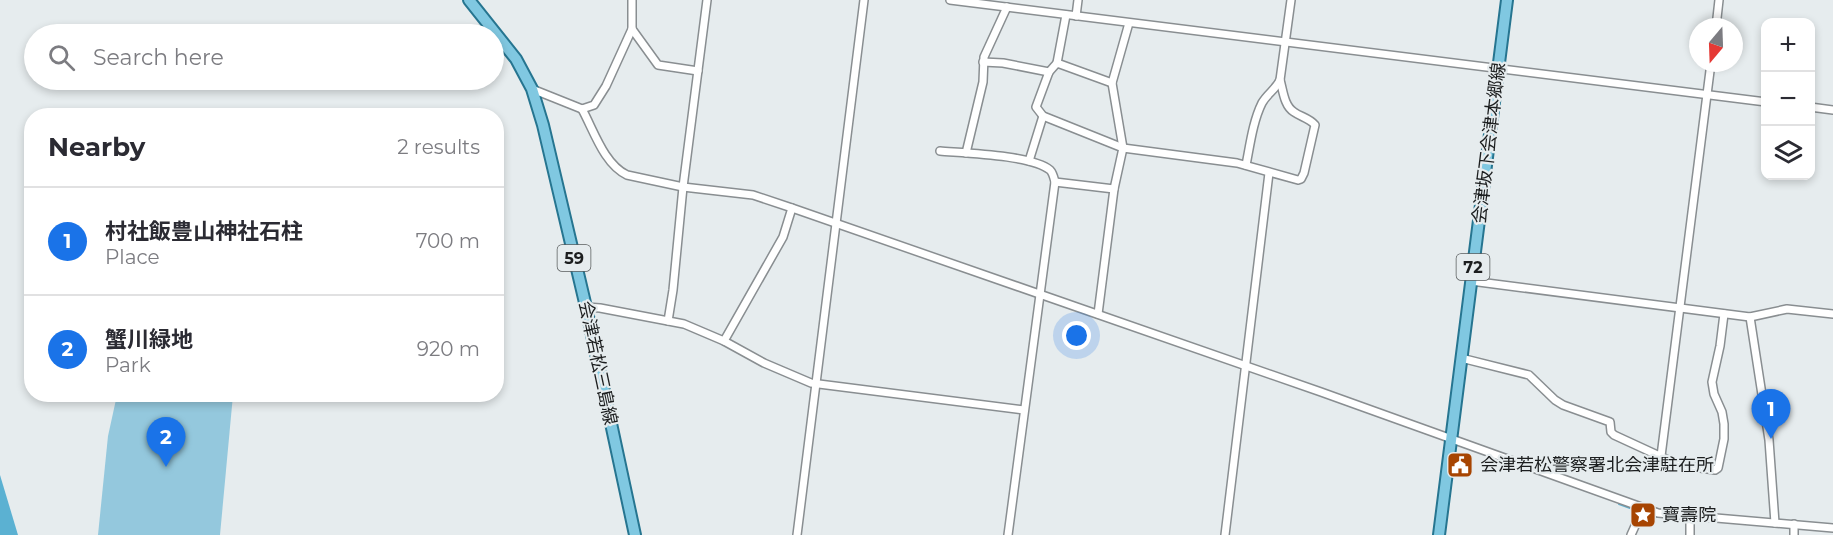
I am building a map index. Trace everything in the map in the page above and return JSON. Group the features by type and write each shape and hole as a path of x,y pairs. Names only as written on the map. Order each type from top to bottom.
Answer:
{"main road":[{"name":"会津若松三島線","path":"469,0 488,24"},
{"name":"会津坂下会津本郷線","path":"1439,535 1507,0"},
{"name":"会津若松三島線","path":"504,44 516,59 532,89 543,125 586,307 635,535"}],"street":[{"path":"532,89 582,109 594,105 606,86 632,29 632,0"},
{"path":"668,321 707,0"},
{"path":"797,535 864,0"},
{"path":"950,0 1761,101"},
{"path":"1076,16 1078,0"},
{"path":"1246,165 1262,103 1277,87 1280,80 1291,0"},
{"path":"1717,18 1719,0"},
{"path":"966,153 984,82 983,62 987,47 1006,7"},
{"path":"1066,15 1057,63 1049,72 1036,107 1043,116 1123,148 1246,165 1269,173 1300,179 1304,173 1315,125 1312,120 1289,108 1280,80"},
{"path":"1098,314 1114,189 1123,148 1112,83 1129,22"},
{"path":"632,29 658,65 698,71"},
{"path":"983,62 1003,63 1049,72"},
{"path":"1057,63 1112,83"},
{"path":"1661,456 1711,72"},
{"path":"1815,108 1833,110"},
{"path":"582,109 612,164 620,171 645,180 753,195 1246,366 1658,513 1833,528"},
{"path":"1029,160 1043,116"},
{"path":"940,151 1029,160 1049,169 1054,175 1055,182 1008,535"},
{"path":"1225,535 1269,173"},
{"path":"1055,182 1114,189"},
{"path":"724,341 783,237 792,208"},
{"path":"1471,282 1750,317 1787,309 1833,314"},
{"path":"586,307 684,324 811,383 1024,410"},
{"path":"1461,358 1529,375 1563,405 1610,422 1611,432 1614,435 1679,465 1715,470 1718,468 1724,439 1724,424 1712,382 1724,314"},
{"path":"1750,317 1769,438 1775,523"},
{"path":"1632,535 1643,508"},
{"path":"1689,535 1690,516"},
{"path":"1794,524 1794,535"}],"shaded area":[{"path":"115,402 232,402 220,535 98,535 108,436"},
{"path":"0,475 18,535 0,535"}],"waterway":[{"path":"1619,504 1630,508"},
{"path":"1632,509 1640,511"},
{"path":"1650,514 1658,517"},
{"path":"1669,518 1674,518"},
{"path":"1677,519 1687,519"}],"place":[{"name":"村社飯豊山神社石柱","path":"1771,439"},
{"name":"会津若松警察署北会津駐在所","path":"1460,465"},
{"name":"蟹川緑地","path":"166,467"},
{"name":"寶壽院","path":"1643,515"}]}
